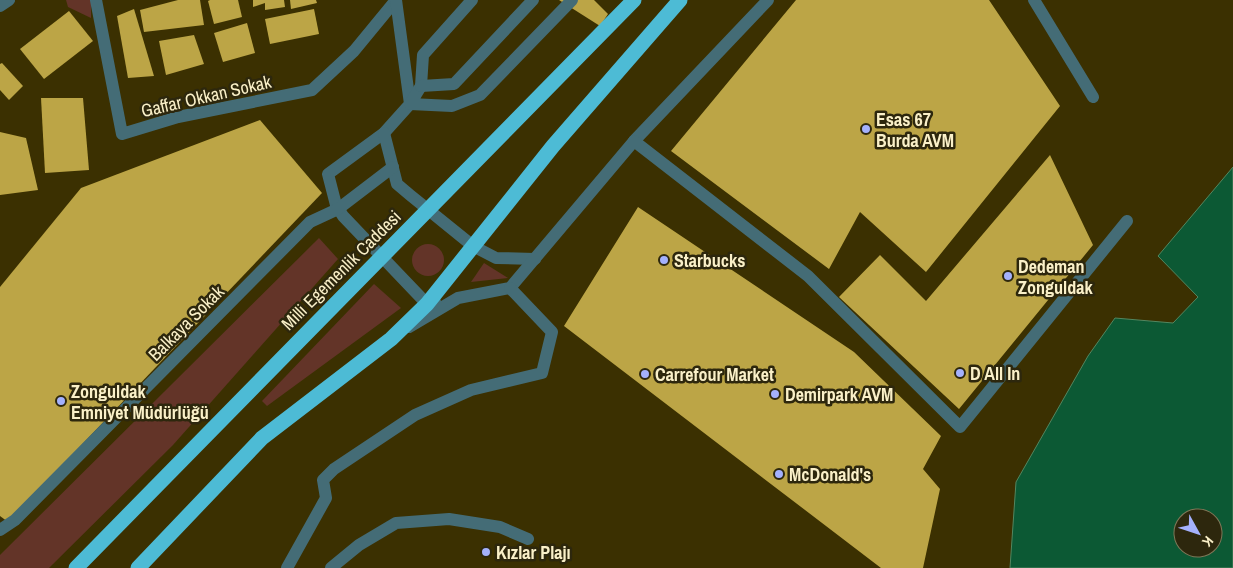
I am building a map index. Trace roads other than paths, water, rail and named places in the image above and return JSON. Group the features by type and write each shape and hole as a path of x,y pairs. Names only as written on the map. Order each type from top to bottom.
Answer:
{"highway":[{"name":"Milli Egemenlik Caddesi","path":"76,568 634,0"},
{"path":"138,568 262,438 391,339 427,304 553,146 680,0"}],"street":[{"path":"0,6 9,0"},
{"name":"Gaffar Okkan Sokak","path":"96,0 122,134 178,117 312,90 354,51 396,0"},
{"path":"396,0 410,104"},
{"path":"472,0 423,55 421,86 410,104 384,133 328,174 332,194 338,208 427,304 510,288 634,141 768,0"},
{"path":"421,86 454,84 533,0"},
{"path":"410,104 452,106 480,95 572,0"},
{"path":"1034,0 1093,97"},
{"path":"384,133 397,184 428,210 473,246 496,258 535,259"},
{"path":"634,141 808,276 960,427 1127,221"},
{"name":"Balkaya Sokak","path":"0,530 15,520 310,222 338,208 393,167"},
{"path":"287,568 326,498 323,480 334,469 415,415 472,390 542,373 552,332 510,288"},
{"path":"391,339 458,298"},
{"path":"331,568 359,545 396,522 449,519 500,527 528,539"}],"place":[{"name":"Esas 67 Burda AVM","path":"866,129"},
{"name":"Starbucks","path":"664,260"},
{"name":"Dedeman Zonguldak","path":"1008,276"},
{"name":"D All In","path":"960,373"},
{"name":"Carrefour Market","path":"645,374"},
{"name":"Demirpark AVM","path":"775,394"},
{"name":"Zonguldak Emniyet Müdürlüğü","path":"61,401"},
{"name":"McDonald's","path":"779,474"},
{"name":"Kızlar Plajı","path":"486,552"}]}
